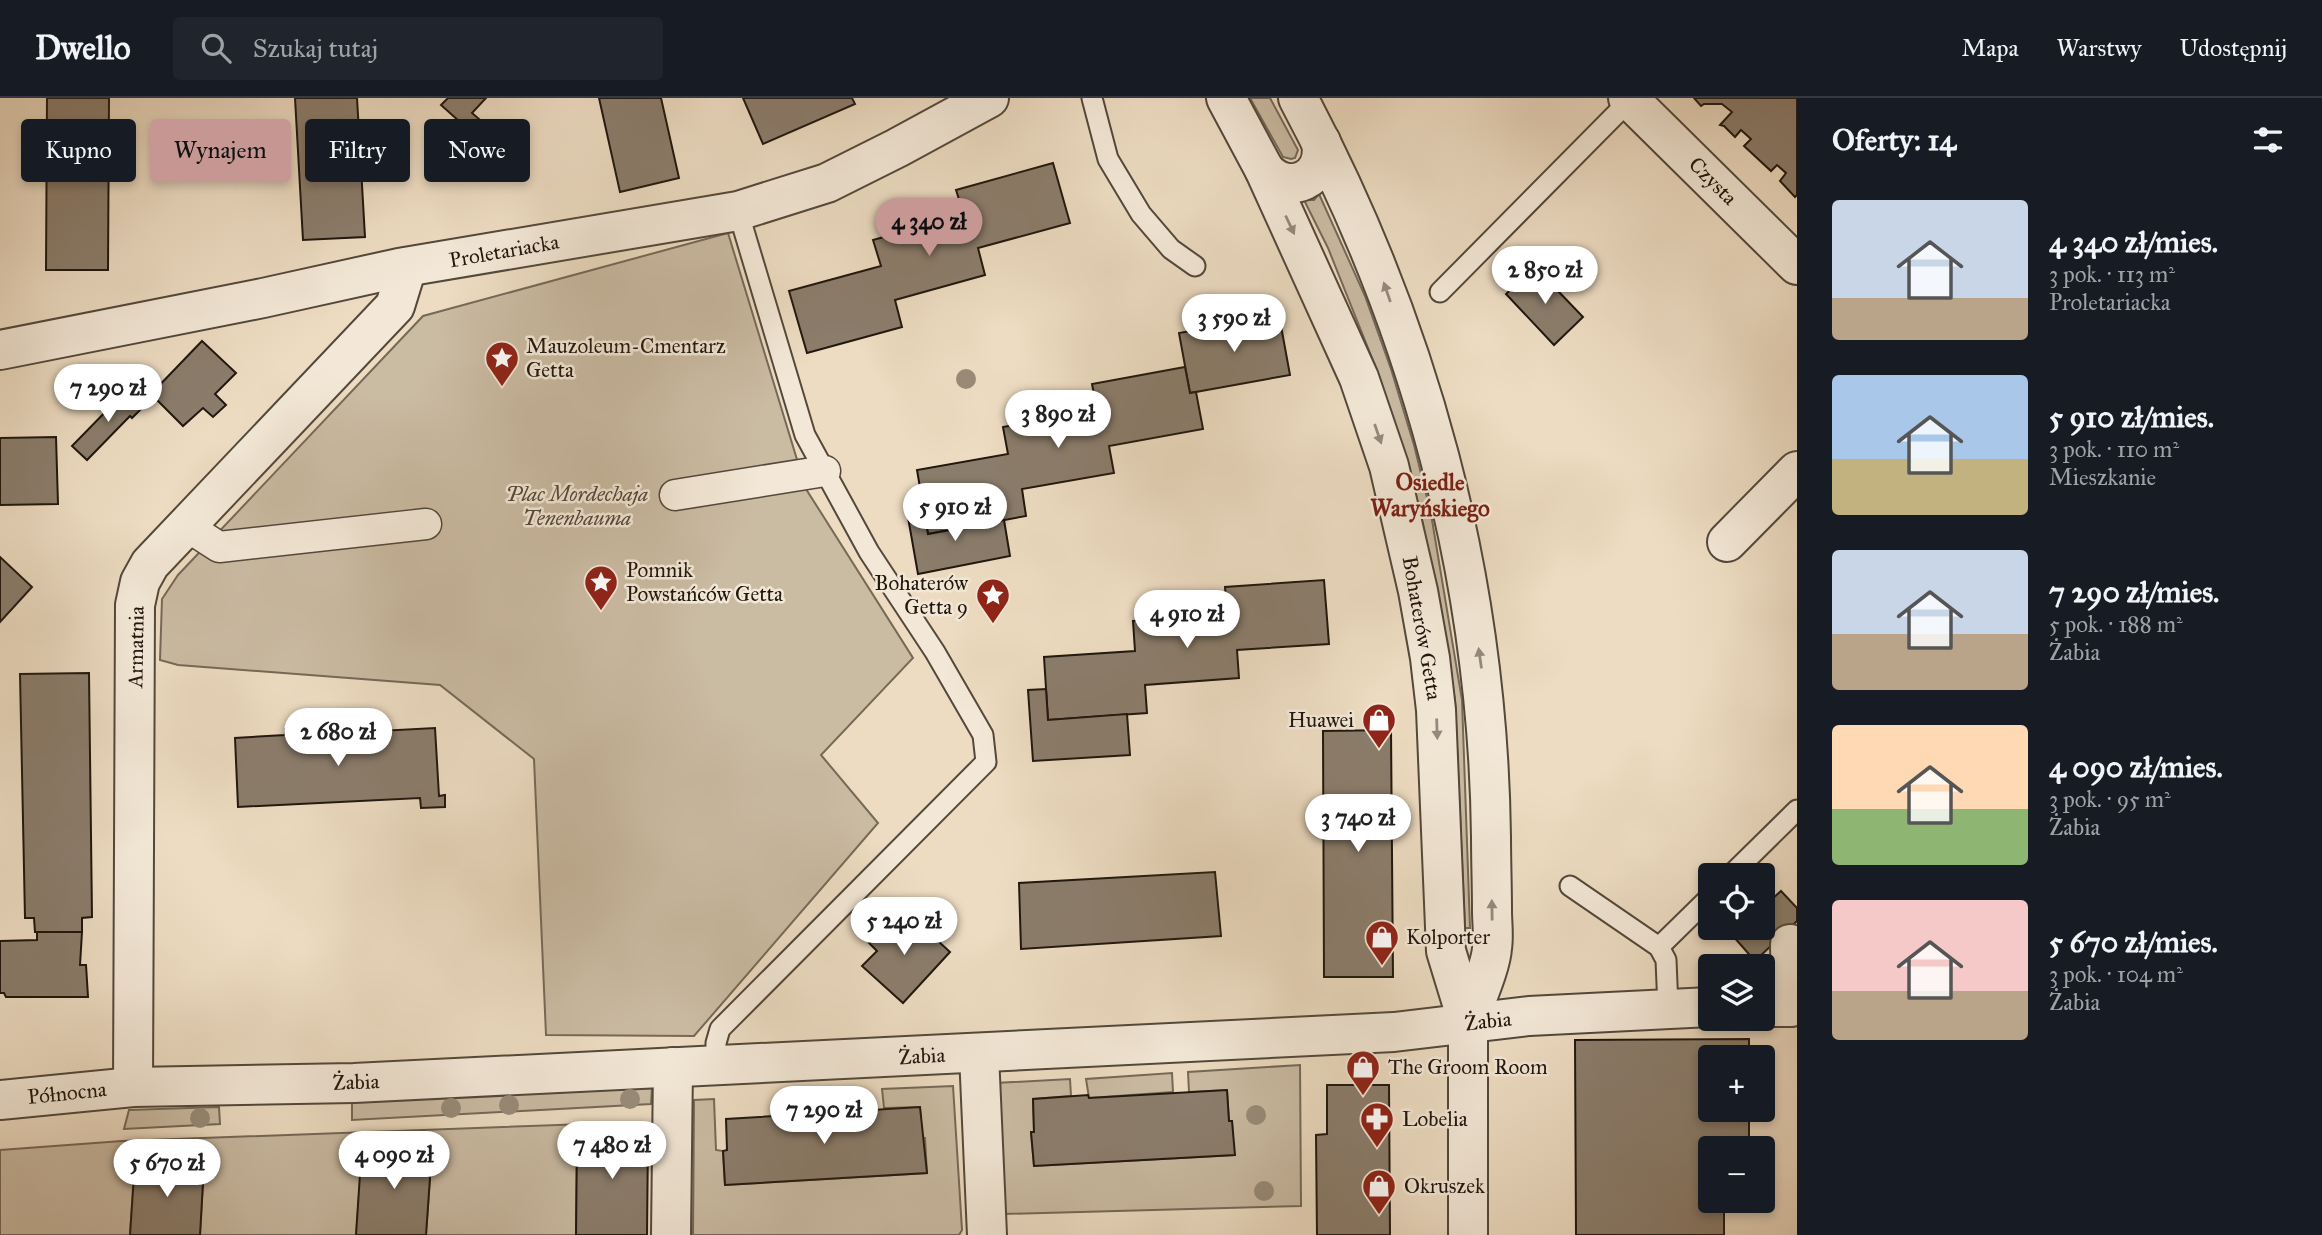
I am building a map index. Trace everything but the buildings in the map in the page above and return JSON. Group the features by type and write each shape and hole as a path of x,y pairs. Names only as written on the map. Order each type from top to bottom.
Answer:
{"street":[{"name":"Proletariacka","path":"0,350 407,267 738,211 827,183 989,98"},
{"name":"Bohaterów Getta","path":"1226,98 1264,169 1359,378 1392,479 1418,591 1436,710 1446,950 1468,1023 1468,1235"},
{"name":"Bohaterów Getta","path":"1298,98 1377,264 1444,472 1474,620 1482,672 1490,782 1492,950 1468,1023"},
{"name":"Czysta","path":"1629,99 1797,265"},
{"path":"1264,169 1279,181 1300,182 1309,178 1321,162 1321,142"},
{"name":"Armatnia","path":"133,1087 135,605 140,582 150,564 395,306 407,267"},
{"path":"675,495 825,471"},
{"path":"1727,542 1797,471"},
{"path":"188,527 219,547 426,524"},
{"path":"1775,1007 1791,1007 1790,944"},
{"name":"Żabia","path":"133,1087 354,1083 979,1054 1394,1032 1529,1016 1698,1007"},
{"path":"979,1054 986,1235"},
{"path":"671,1235 673,1067"},
{"name":"Północna","path":"0,1100 133,1087"}],"lane":[{"path":"1092,98 1108,159 1141,214 1171,249 1195,266"},
{"path":"1440,292 1629,99"},
{"path":"716,1065 716,1043 720,1029 986,762 983,735 935,652 869,552 805,435 738,211"},
{"path":"1743,863 1797,810"},
{"path":"1570,886 1659,947 1666,960 1668,1008"},
{"path":"1659,947 1698,909"}],"green space":[{"path":"1250,98 1270,98 1298,150 1295,158 1283,157"},
{"path":"1319,194 1365,296 1391,369 1431,514 1462,700 1470,928 1465,928 1455,700 1437,591 1403,447 1378,373 1328,248 1304,200 1314,200"},
{"name":"Plac Mordechaja Tenenbauma","path":"728,233 806,489 913,658 821,755 878,823 694,1036 546,1035 534,759 440,685 178,665 160,660 162,599 178,575 423,316"},
{"path":"1300,1065 1301,1206 1004,1214 995,1083 1070,1079 1071,1096 1033,1099 1034,1132 1031,1132 1034,1166 1234,1155 1227,1090 1189,1092 1188,1072"},
{"path":"1172,1073 1173,1092 1089,1098 1086,1079"},
{"path":"953,1086 962,1230 959,1235 693,1235 694,1100 714,1099 716,1150 723,1151 725,1185 927,1173 920,1107 884,1108 882,1089"},
{"path":"652,1088 651,1104 352,1120 352,1102"},
{"path":"864,1090 865,1110 781,1115 780,1094"},
{"path":"219,1107 220,1124 124,1129 129,1110"},
{"path":"586,1124 586,1138 577,1138 576,1235 426,1235 432,1149 363,1145 356,1235 200,1235 204,1165 135,1161 130,1235 0,1235 0,1150 122,1141"}],"place":[{"name":"Mauzoleum-Cmentarz Getta","path":"502,388"},
{"name":"Pomnik Powstańców Getta","path":"601,612"},
{"name":"Bohaterów Getta 9","path":"993,625"},
{"name":"Huawei","path":"1379,750"},
{"name":"Kolporter","path":"1382,967"},
{"name":"The Groom Room","path":"1363,1097"},
{"name":"Lobelia","path":"1377,1149"},
{"name":"Okruszek","path":"1379,1216"}],"district":[{"name":"Osiedle Waryńskiego","path":"1430,495"}]}
